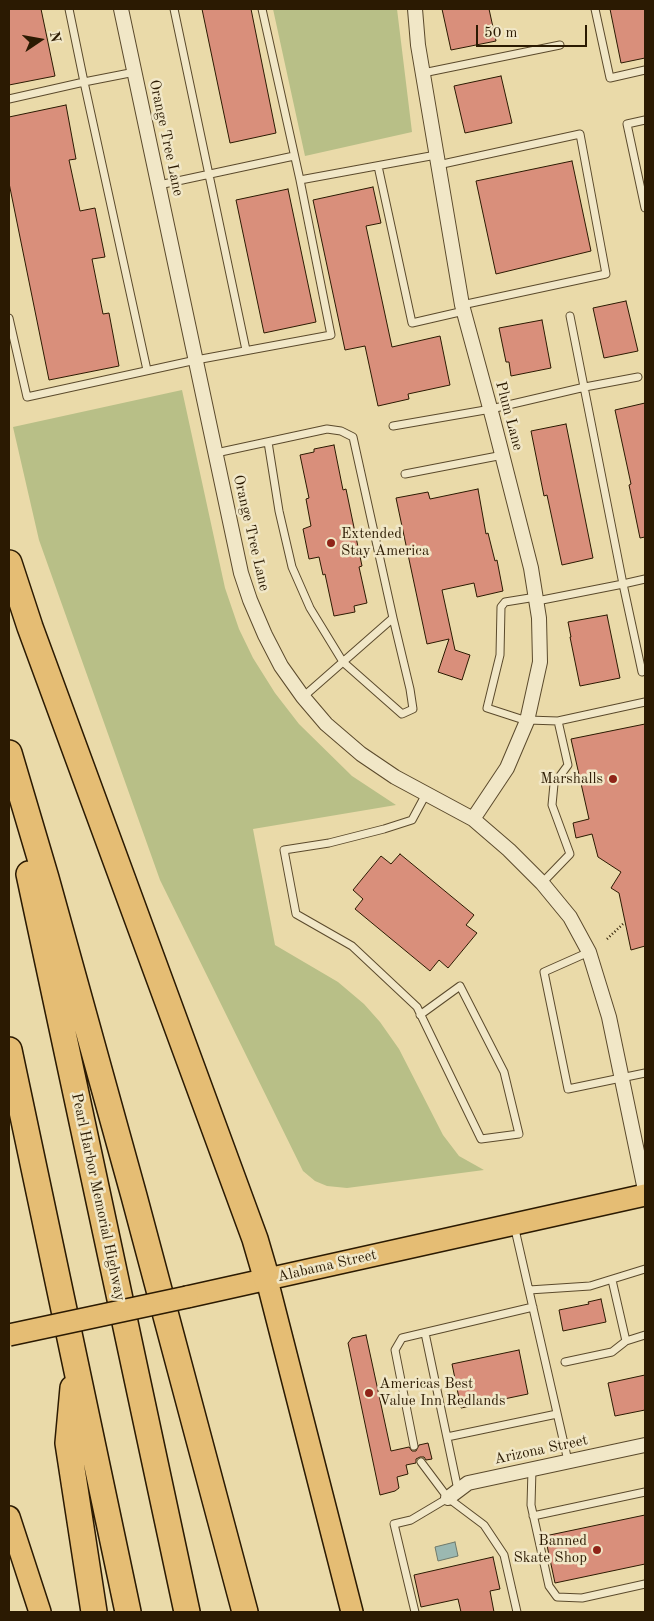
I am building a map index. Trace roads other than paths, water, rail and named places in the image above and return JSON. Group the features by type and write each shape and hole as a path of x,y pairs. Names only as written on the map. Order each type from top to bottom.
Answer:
{"highway":[{"path":"9,563 30,627 255,1239 267,1280"},
{"path":"9,753 46,878 246,1612"},
{"name":"Pearl Harbor Memorial Highway","path":"9,781 186,1612"},
{"path":"9,1050 128,1612"},
{"path":"75,1363 68,1442 94,1612"}],"main road":[{"name":"Alabama Street","path":"9,1335 267,1280 645,1195"},
{"path":"267,1280 352,1612"},
{"path":"9,1517 40,1612"}],"street":[{"name":"Orange Tree Lane","path":"121,9 241,573 264,635 281,666 303,697 326,724 361,754 395,777 473,819 542,882 570,917 589,952 609,1017 645,1190"},
{"name":"Plum Lane","path":"415,9 418,46 463,308 491,409 531,568 539,618 540,662 528,721 507,768 473,819"},
{"name":"Arizona Street","path":"453,1494 468,1483 645,1445"}],"lane":[{"path":"69,9 147,370"},
{"path":"174,9 246,350"},
{"path":"9,318 27,397 196,360 331,335 300,180 262,9"},
{"path":"595,9 610,78 645,70"},
{"path":"423,73 560,45"},
{"path":"9,98 135,72"},
{"path":"645,120 627,124 645,208"},
{"path":"300,180 378,166 437,160 580,134 606,274 463,308 412,323 378,166"},
{"path":"159,185 294,156"},
{"path":"570,316 642,672"},
{"path":"393,426 491,409 585,387 638,377"},
{"path":"216,453 328,429 341,431 353,438 413,709 402,714 343,662 310,608 292,567 279,511 268,442"},
{"path":"405,474 503,455"},
{"path":"645,579 536,599 505,602 501,607 500,655 487,708 528,721 558,721 645,702"},
{"path":"303,697 393,618"},
{"path":"542,882 570,854 552,805 554,784 568,765 558,721"},
{"path":"420,1015 460,986 504,1072 519,1134 481,1139 416,1008 352,946 296,914 284,850 339,840 412,820 426,794"},
{"path":"589,952 544,972 568,1089 645,1073"},
{"path":"514,1225 568,1461"},
{"path":"529,1290 590,1286 645,1269"},
{"path":"612,1280 626,1341"},
{"path":"414,1446 395,1350 402,1338 533,1308"},
{"path":"425,1333 447,1437 453,1494"},
{"path":"565,1362 612,1352 626,1341 645,1335"},
{"path":"447,1437 557,1414"},
{"path":"421,1462 484,1525 504,1555 517,1612"},
{"path":"532,1469 531,1504 533,1516 549,1586 557,1597 582,1598 645,1584"},
{"path":"533,1516 645,1492"},
{"path":"415,1612 394,1524 411,1520 453,1494"}],"water":[{"path":"455,1542 458,1556 438,1561 435,1547"}],"place":[{"name":"Extended Stay America","path":"331,543"},
{"name":"Marshalls","path":"613,779"},
{"name":"Americas Best Value Inn Redlands","path":"369,1393"},
{"name":"Banned Skate Shop","path":"597,1550"}]}
